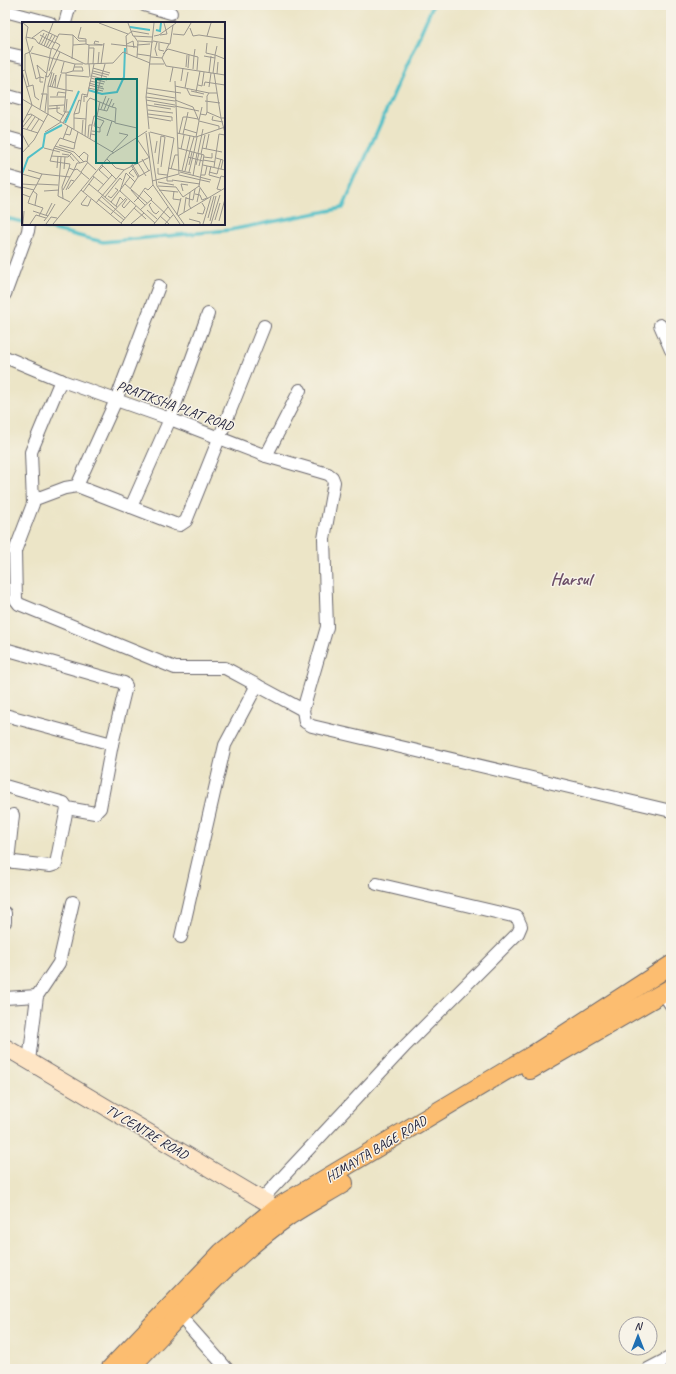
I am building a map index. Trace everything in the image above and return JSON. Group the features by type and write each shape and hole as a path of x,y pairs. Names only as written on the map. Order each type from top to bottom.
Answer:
{"main road":[{"name":"HIMAYTA BAGE ROAD","path":"110,1369 222,1252 276,1208 534,1054 671,964"},
{"path":"129,1369 219,1275 257,1241 276,1208 465,1108 668,995"},
{"name":"TV CENTRE ROAD","path":"5,1047 276,1208"}],"street":[{"path":"65,22 70,5"},
{"path":"144,5 171,13"},
{"path":"5,10 47,22"},
{"path":"5,53 22,57"},
{"path":"5,95 22,100"},
{"path":"5,137 22,142"},
{"path":"5,176 22,181"},
{"path":"5,294 29,228"},
{"path":"77,486 116,400 159,286"},
{"path":"131,507 170,419 208,314"},
{"path":"660,325 671,350"},
{"path":"33,500 65,488 77,486 175,524 180,525 186,521 264,326"},
{"path":"5,370 9,358"},
{"name":"PRATIKSHA PLAT ROAD","path":"9,358 61,380 220,437 241,448 328,474 332,477 334,482 324,539 328,617 327,627 303,710"},
{"path":"61,380 31,452 32,509 15,551 10,601 103,637 175,668 225,668 303,710 305,722 312,726 671,811"},
{"path":"266,456 300,390"},
{"path":"5,649 124,683 126,691 112,744 98,811 90,813 67,808"},
{"path":"182,937 225,745 257,685"},
{"path":"5,715 112,744"},
{"path":"5,786 64,803 67,808 56,864 50,866 6,861 13,815"},
{"path":"276,1208 406,1045 518,933 521,926 517,917 377,884"},
{"path":"28,1061 37,996 59,963 73,902"},
{"path":"5,913 5,922"},
{"path":"5,998 37,996"},
{"path":"180,1316 227,1369"},
{"path":"648,1369 671,1357"}],"waterway":[{"path":"35,225 103,242 230,230 343,208 433,5"},
{"path":"5,218 22,222"}],"district":[{"name":"Harsul","path":"571,579"}]}
